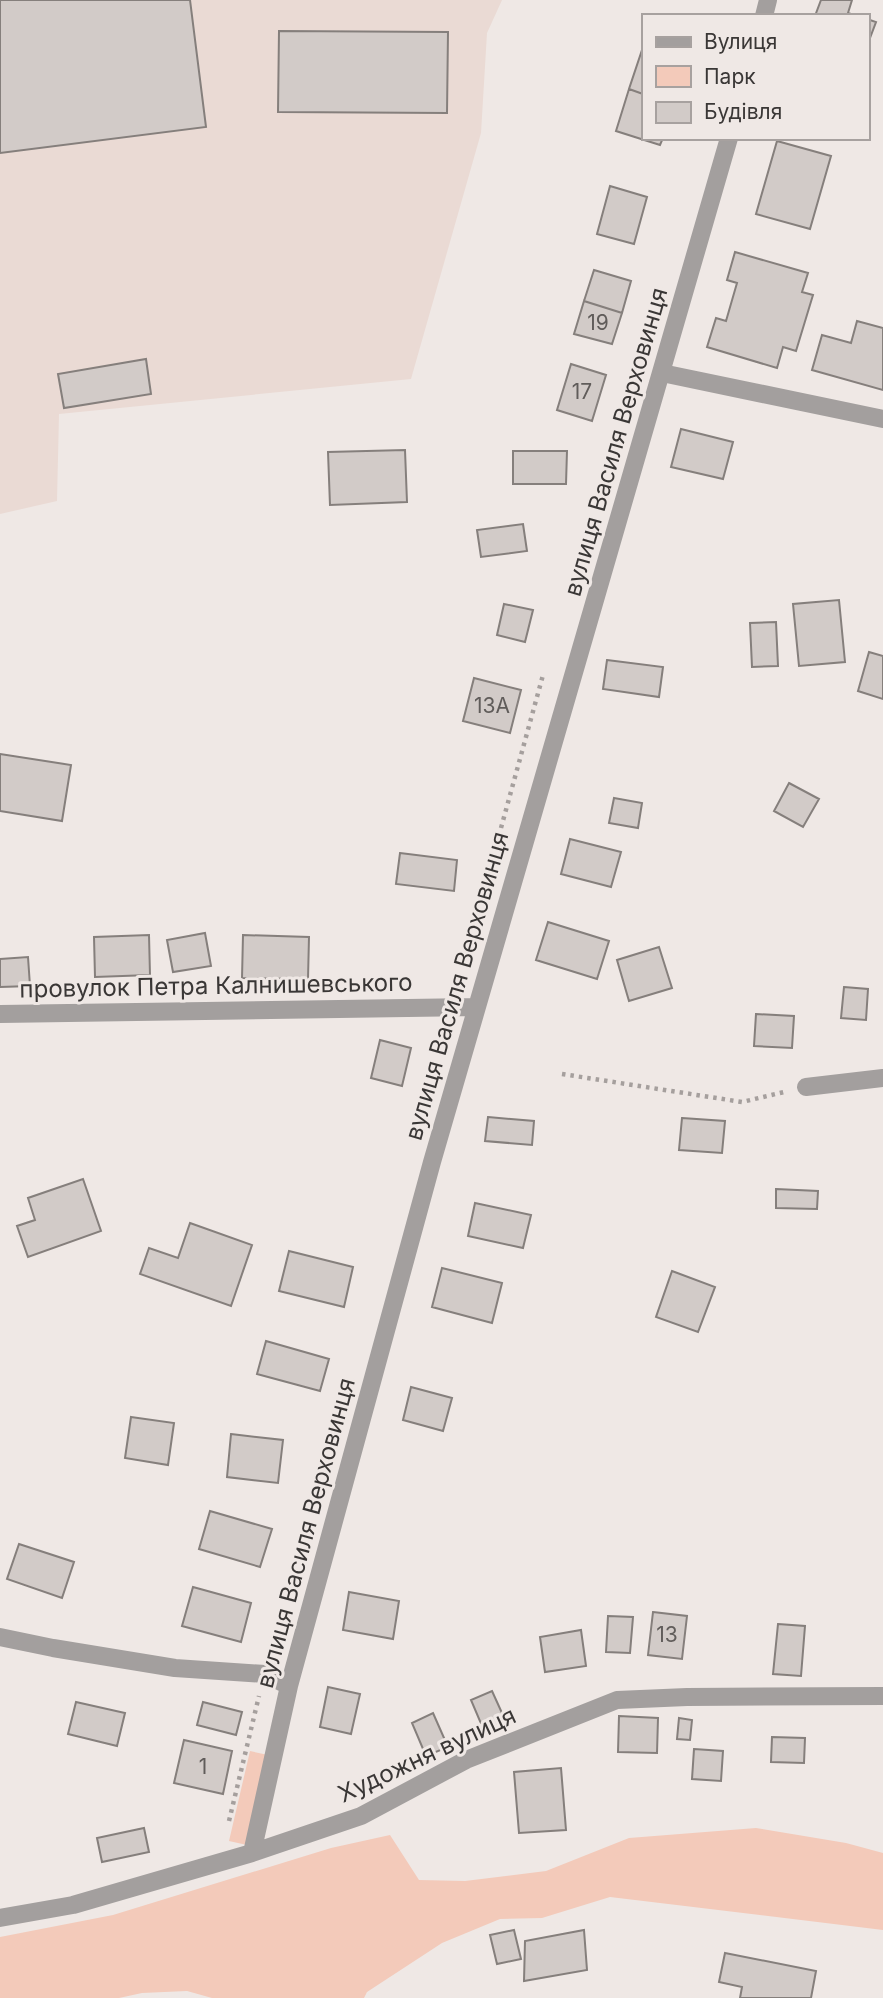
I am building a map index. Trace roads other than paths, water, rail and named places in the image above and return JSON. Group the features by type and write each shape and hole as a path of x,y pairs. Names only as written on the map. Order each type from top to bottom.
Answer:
{"street":[{"name":"вулиця Василя Верховинця","path":"252,1853 289,1686 475,1007 728,140"},
{"path":"662,373 883,419"},
{"name":"провулок Петра Калнишевського","path":"0,1014 475,1007"},
{"path":"806,1087 883,1078"},
{"path":"0,1637 175,1668 265,1674 289,1686"},
{"name":"Художня вулиця","path":"0,1918 73,1905 252,1853 361,1816 466,1760 617,1700 883,1696"}]}
